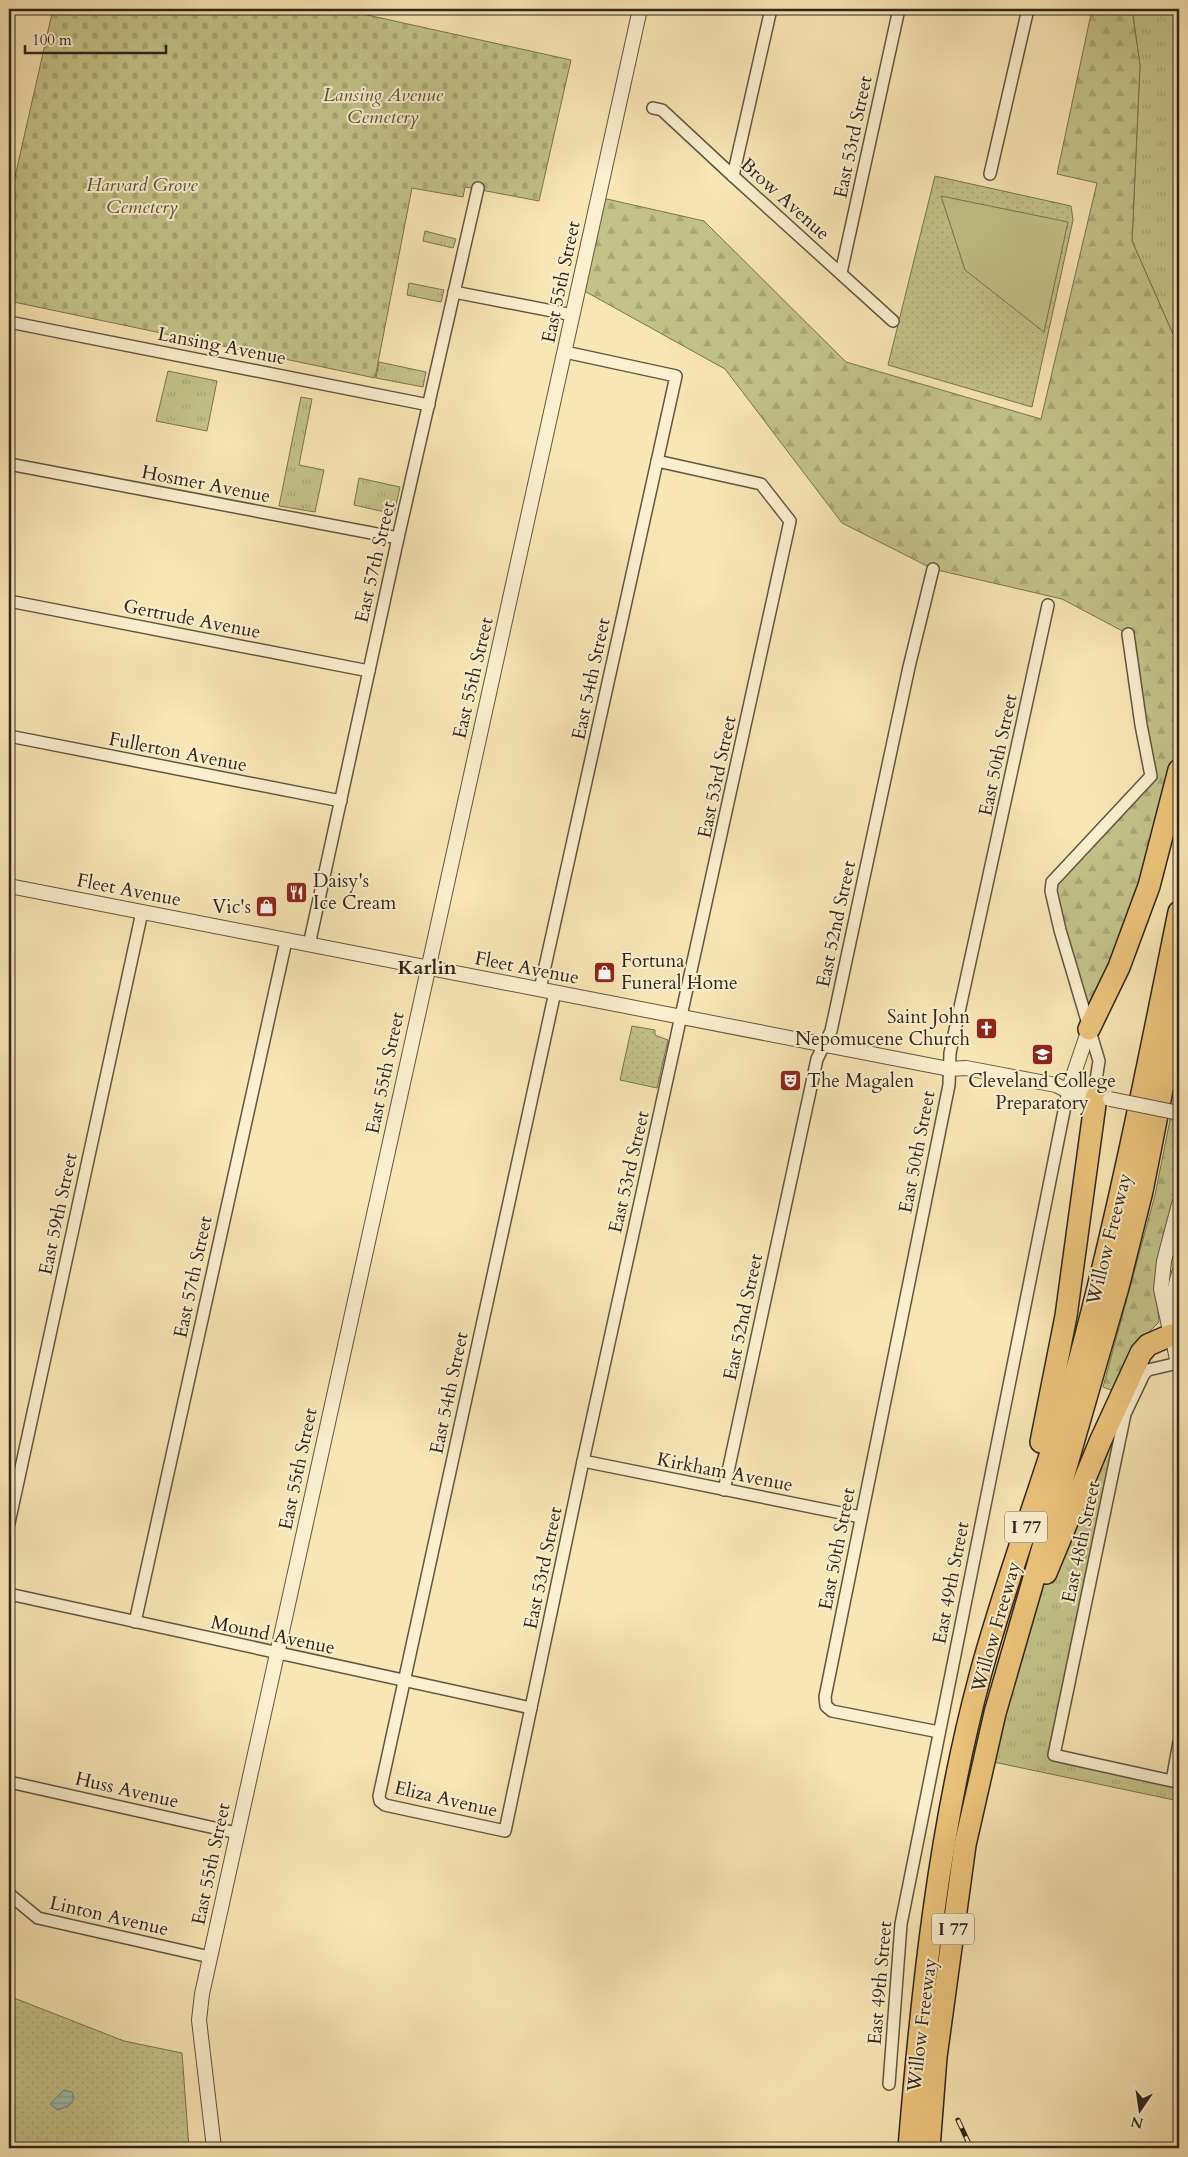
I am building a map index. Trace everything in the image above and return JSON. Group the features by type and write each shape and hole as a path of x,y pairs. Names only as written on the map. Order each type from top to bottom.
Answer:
{"highway":[{"path":"1089,1029 1119,967 1149,886 1179,770"},
{"name":"Willow Freeway","path":"909,2148 916,2067 935,1912 954,1791 980,1676 1080,1356 1114,1223 1179,912"},
{"name":"Willow Freeway","path":"929,2148 936,2057 965,1845 995,1712 1013,1654 1028,1592 1118,1287 1142,1191 1179,1004"},
{"path":"1018,1554 1066,1316 1103,1098"},
{"path":"1013,1654 1100,1442 1141,1353 1148,1345 1171,1336"}],"street":[{"name":"East 55th Street","path":"213,2142 199,2020 202,1994 640,9"},
{"path":"733,176 770,9"},
{"name":"East 53rd Street","path":"841,273 899,9"},
{"path":"990,174 1028,9"},
{"name":"Brow Avenue","path":"653,108 662,110 893,320"},
{"name":"East 57th Street","path":"309,945 398,538 478,188"},
{"path":"454,292 573,315"},
{"name":"Lansing Avenue","path":"9,322 429,405"},
{"name":"East 54th Street","path":"540,989 676,376 565,352"},
{"name":"East 53rd Street","path":"505,1831 583,1461 790,521 761,484 657,461"},
{"name":"Hosmer Avenue","path":"9,464 398,538"},
{"name":"East 52nd Street","path":"724,1490 817,1059 831,1031 909,668 933,569"},
{"name":"Gertrude Avenue","path":"9,601 369,671"},
{"name":"East 50th Street","path":"939,1732 832,1711 826,1706 825,1697 949,1085 950,1053 1048,605"},
{"path":"1103,1098 1096,1080 1099,1062 1060,930 1051,891 1052,882 1151,776 1141,724 1128,634"},
{"name":"Fullerton Avenue","path":"9,736 341,801"},
{"name":"Fleet Avenue","path":"9,886 950,1069 964,1076 1055,1094 1068,1091 1179,1113"},
{"name":"East 59th Street","path":"9,1523 142,912"},
{"name":"East 57th Street","path":"135,1622 286,941"},
{"name":"East 54th Street","path":"380,1801 379,1796 403,1681 555,992"},
{"path":"1068,1091 1089,1029"},
{"name":"East 49th Street","path":"889,2084 901,1924 1068,1091"},
{"path":"1178,1365 1161,1296 1162,1274 1179,1204"},
{"path":"1162,1274 1179,1276 1170,1315 1171,1336"},
{"name":"East 48th Street","path":"1178,1365 1148,1370 1144,1374 1125,1414 1054,1755 1172,1781 1178,1756"},
{"name":"Kirkham Avenue","path":"583,1461 861,1517"},
{"name":"Mound Avenue","path":"9,1594 531,1708"},
{"path":"1178,1756 1179,1742"},
{"name":"Huss Avenue","path":"9,1782 237,1833"},
{"name":"Eliza Avenue","path":"380,1801 385,1804 505,1831"},
{"name":"Linton Avenue","path":"9,1894 38,1918 210,1957"}],"green space":[{"path":"53,9 340,9 571,60 539,201 465,187 463,197 412,188 375,378 9,301 9,203"},
{"path":"1092,9 1132,9 1140,65 1132,241 1179,348 1179,770 1089,1029 1051,891 1147,781 1128,634 1062,599 933,569 842,523 725,369 579,288 598,197 704,221 846,362 1041,419 1097,183 1057,174"},
{"path":"1132,9 1179,9 1179,348 1132,241 1140,65"},
{"path":"935,176 1071,206 1073,220 1032,407 888,365"},
{"path":"941,196 1068,222 1044,332 965,270"},
{"path":"425,231 456,239 453,248 423,241"},
{"path":"409,283 444,290 441,302 407,295"},
{"path":"379,362 426,372 423,387 376,378"},
{"path":"168,371 217,381 207,431 156,421"},
{"path":"301,397 312,399 299,465 324,470 315,512 279,506"},
{"path":"359,478 400,487 394,514 354,505"},
{"path":"632,1026 655,1030 655,1035 668,1040 657,1088 620,1080"},
{"path":"1179,1075 1179,1204 1156,1294 1159,1322 1142,1339 1116,1392 1103,1387 1155,1195"},
{"path":"1125,1414 1054,1755 1172,1781 1179,1757 1179,1801 984,1760 1013,1654 1100,1442"},
{"path":"9,1996 124,2041 182,2053 189,2148 9,2147"}],"shaded area":[{"path":"64,2090 72,2092 74,2098 70,2105 58,2110 51,2103"}],"railway":[{"path":"958,2120 971,2148"}],"place":[{"name":"Daisy's Ice Cream","path":"297,892"},
{"name":"Vic's","path":"267,907"},
{"name":"Fortuna Funeral Home","path":"605,972"},
{"name":"Saint John Nepomucene Church","path":"986,1028"},
{"name":"Cleveland College Preparatory","path":"1042,1055"},
{"name":"The Magalen","path":"791,1081"}],"district":[{"name":"Karlin","path":"427,967"}],"park label":[{"name":"Lansing Avenue Cemetery","path":"383,106"},
{"name":"Harvard Grove Cemetery","path":"142,196"}]}
